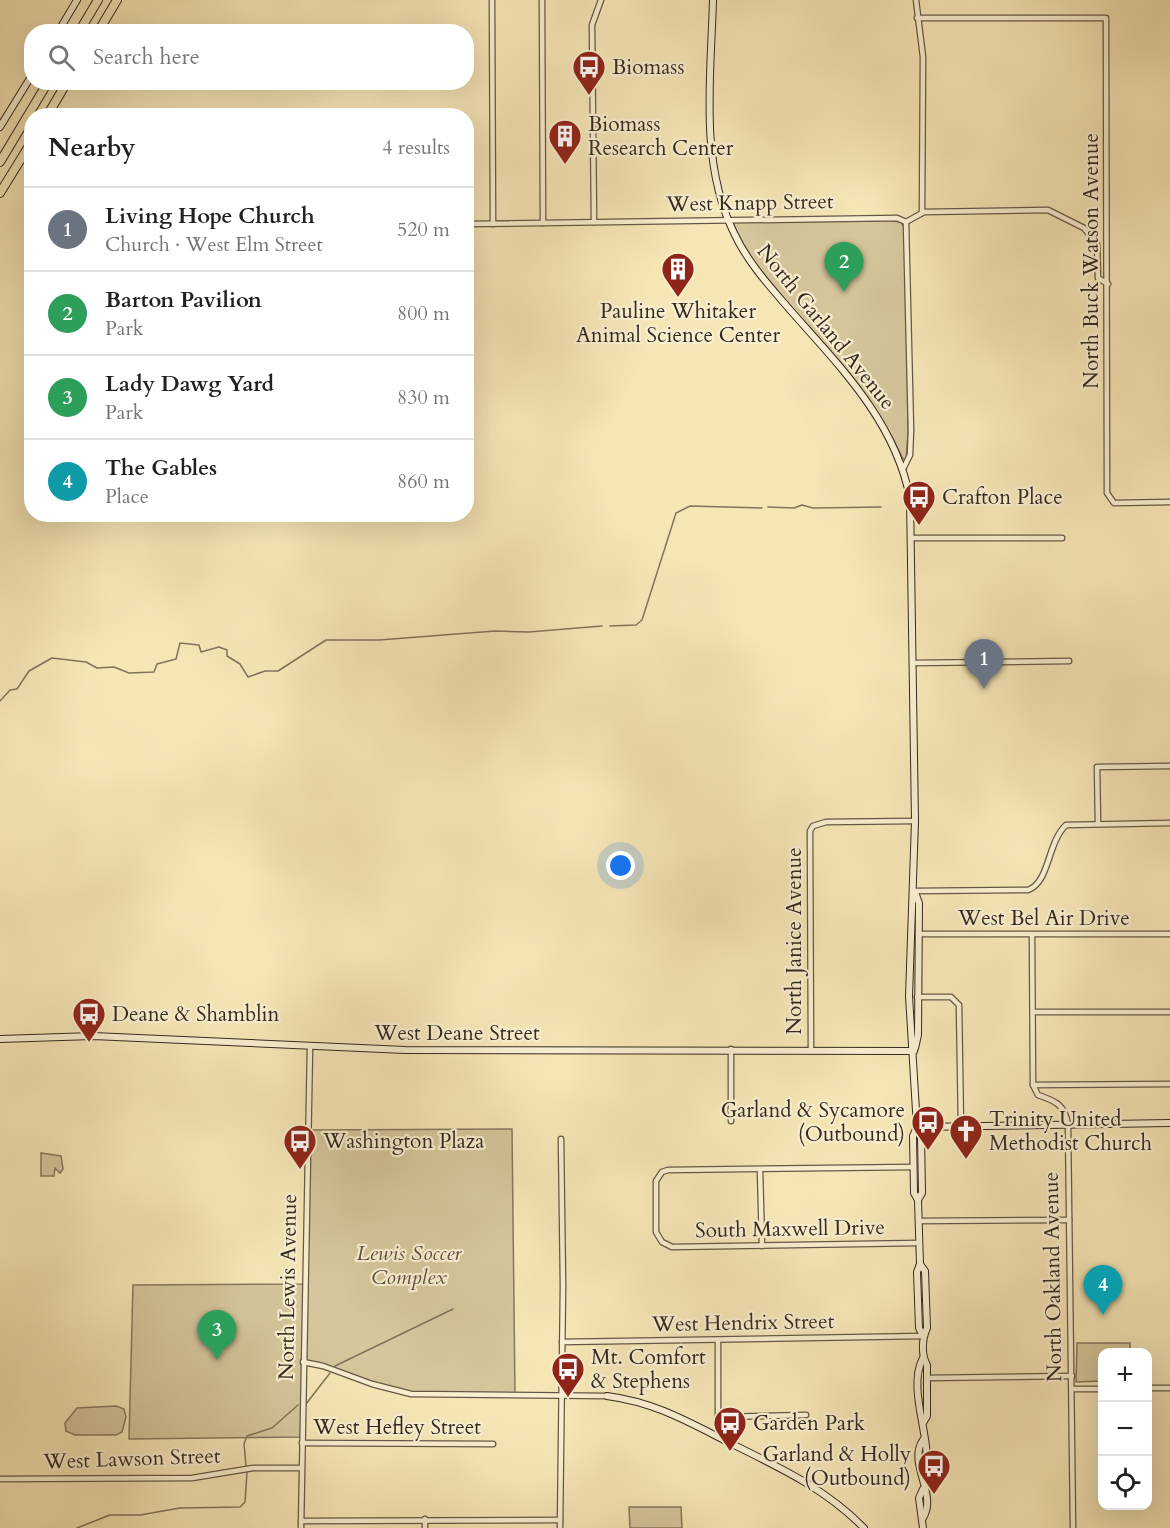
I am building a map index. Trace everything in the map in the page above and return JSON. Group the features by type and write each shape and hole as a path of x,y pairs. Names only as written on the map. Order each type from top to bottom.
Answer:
{"highway":[{"path":"84,24 98,0"},
{"path":"103,24 117,0"},
{"path":"32,108 43,90"},
{"path":"52,108 62,90"},
{"path":"0,162 24,122"},
{"path":"0,192 24,154"}],"main road":[{"path":"63,24 77,0"},
{"name":"North Garland Avenue","path":"713,0 712,158 719,195 728,218 740,245 763,278 871,405 887,432 903,469 910,498 915,891 919,903 918,1035 914,1051"},
{"path":"0,127 24,88"},
{"name":"North Garland Avenue","path":"915,891 911,903 909,996 917,1127 921,1136 922,1193 918,1200"},
{"name":"West Deane Street","path":"0,1039 93,1036 405,1050 914,1051"},
{"path":"917,1127 1170,1124"},
{"name":"North Garland Avenue","path":"917,1127 913,1136 914,1193 918,1200 919,1328 923,1336 923,1359 919,1366 919,1415 923,1424 923,1440 919,1446 919,1466 923,1472 923,1489 927,1497 923,1528"},
{"name":"North Garland Avenue","path":"923,1359 927,1365 927,1416 923,1424"},
{"path":"607,1396 657,1406 804,1480 834,1500 864,1528"}],"street":[{"path":"492,0 494,224"},
{"path":"542,0 543,224"},
{"path":"594,222 592,25 601,0"},
{"path":"916,0 923,57 922,213"},
{"name":"North Buck Watson Avenue","path":"918,18 1106,18 1107,493 1114,503 1170,502"},
{"path":"903,469 910,455 911,430 906,222 922,213 1048,210 1084,228 1097,244 1098,278 1108,284"},
{"name":"West Knapp Street","path":"474,224 728,218 897,218 906,222"},
{"path":"912,538 1062,538"},
{"path":"913,663 1069,661"},
{"path":"1098,823 1097,767 1170,766"},
{"name":"North Janice Avenue","path":"811,1051 810,831 813,826 826,822 915,821"},
{"path":"915,891 1034,888 1043,874 1056,834 1066,825 1170,823"},
{"name":"West Bel Air Drive","path":"918,934 1170,934"},
{"path":"1032,935 1033,1085 1170,1084"},
{"path":"917,997 951,997 959,1005 961,1126"},
{"path":"1033,1012 1170,1011"},
{"name":"North Lewis Avenue","path":"301,1528 310,1047"},
{"path":"731,1049 731,1121"},
{"name":"North Oakland Avenue","path":"1033,1085 1038,1095 1056,1101 1062,1107 1068,1125 1073,1528"},
{"path":"560,1528 561,1139"},
{"path":"762,1246 760,1170 914,1167"},
{"name":"South Maxwell Drive","path":"760,1170 662,1172 658,1176 656,1188 656,1232 662,1242 672,1247 919,1243"},
{"path":"919,1221 1069,1220"},
{"name":"West Hendrix Street","path":"562,1342 923,1336"},
{"path":"718,1340 718,1437"},
{"path":"303,1362 323,1366 372,1384 411,1394 607,1396"},
{"path":"927,1378 1072,1376"},
{"path":"1152,1388 1170,1388"},
{"path":"1072,1389 1098,1389"},
{"path":"719,1417 806,1415"},
{"name":"West Hefley Street","path":"302,1443 493,1444"},
{"name":"West Lawson Street","path":"0,1479 192,1478 253,1468 301,1468"},
{"path":"425,1519 425,1528"},
{"path":"301,1521 560,1520"}],"green space":[{"path":"880,219 901,222 906,232 908,433 906,460 903,459 881,418 855,381 751,259 733,222 880,221"},
{"name":"Lewis Soccer Complex","path":"512,1129 515,1394 411,1394 303,1363 302,1437 129,1439 133,1285 304,1284 308,1130"},
{"path":"41,1153 61,1156 63,1169 60,1173 55,1168 54,1176 41,1176"},
{"path":"1077,1343 1130,1343 1130,1348 1098,1348 1098,1381 1076,1382"},
{"path":"116,1406 124,1409 126,1417 122,1432 116,1435 75,1435 66,1431 65,1423 77,1408"},
{"path":"629,1507 681,1507 682,1528 630,1528"}],"waterway":[{"path":"768,507 794,508 802,505 813,508 881,507"},
{"path":"610,626 636,625 642,620 676,513 690,506 762,508"},
{"path":"0,701 10,690 17,689 29,671 52,658 86,662 97,668 114,667 129,673 154,672 157,664 176,659 180,643 199,645 201,652 219,647 227,650 227,656 240,664 248,677 265,671 278,671 326,640 379,640 602,626"},
{"path":"335,1366 453,1309"},
{"path":"306,1404 330,1373"},
{"path":"246,1466 244,1444 247,1436 272,1428 298,1405"},
{"path":"77,1528 110,1515 140,1515 180,1508 240,1507 245,1502 247,1472"}],"place":[{"name":"Biomass","path":"589,96"},
{"name":"Biomass Research Center","path":"565,165"},
{"name":"Barton Pavilion","path":"844,292"},
{"name":"Pauline Whitaker Animal Science Center","path":"678,298"},
{"name":"Crafton Place","path":"919,526"},
{"name":"Living Hope Church","path":"984,689"},
{"name":"Deane & Shamblin","path":"89,1043"},
{"name":"Garland & Sycamore (Outbound)","path":"928,1151"},
{"name":"Trinity United Methodist Church","path":"966,1160"},
{"name":"Washington Plaza","path":"300,1170"},
{"name":"The Gables","path":"1103,1315"},
{"name":"Lady Dawg Yard","path":"217,1360"},
{"name":"Mt. Comfort & Stephens","path":"568,1398"},
{"name":"Garden Park","path":"730,1452"},
{"name":"Garland & Holly (Outbound)","path":"934,1495"}]}
